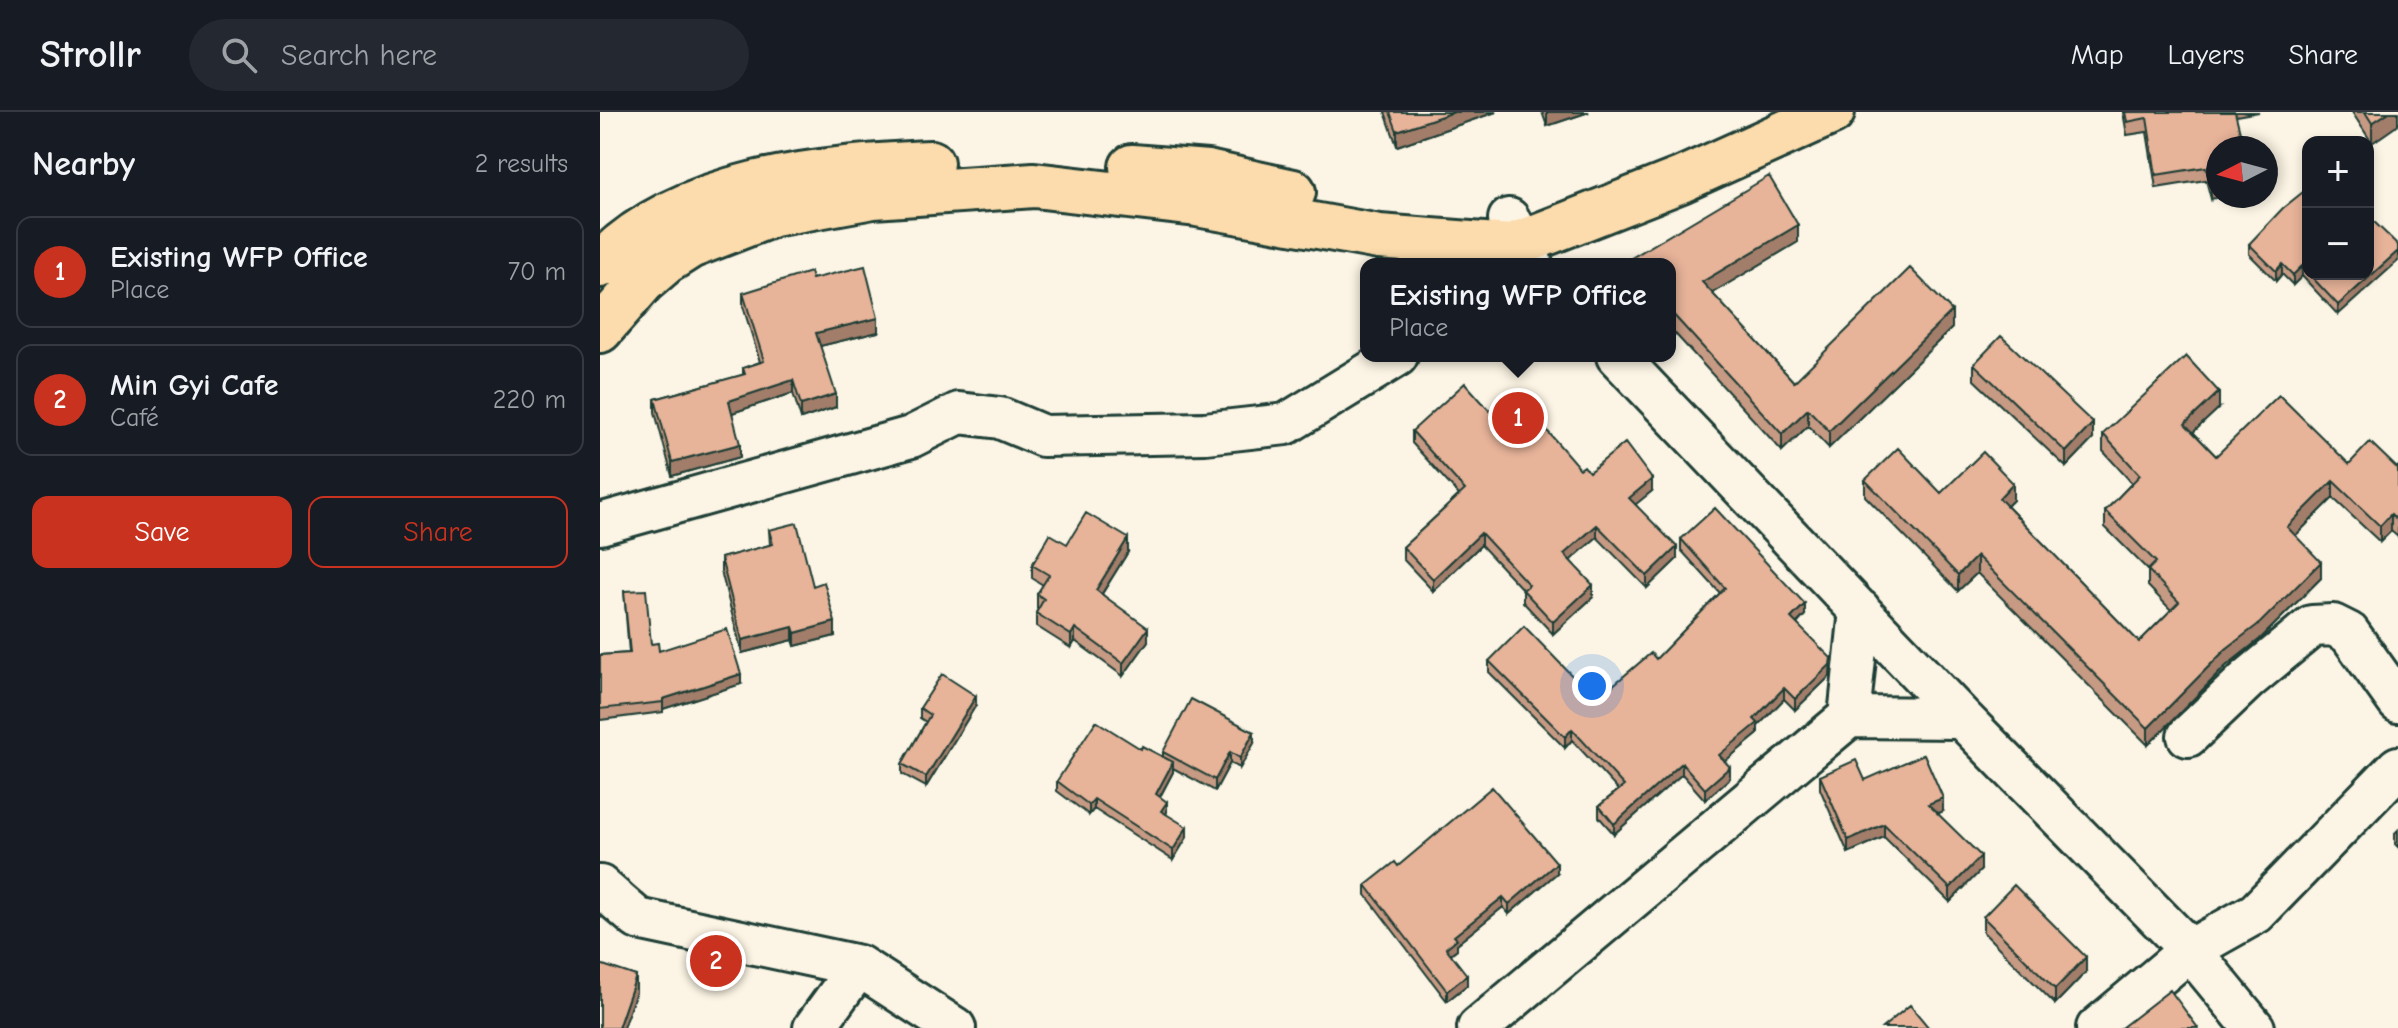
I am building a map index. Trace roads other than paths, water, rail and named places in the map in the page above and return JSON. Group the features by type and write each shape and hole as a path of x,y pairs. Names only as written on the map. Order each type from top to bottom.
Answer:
{"main road":[{"path":"600,265 636,234 674,211 764,181 884,165 1041,158 1207,173 1370,208 1523,250 1673,154 1768,112"},
{"path":"601,328 643,281 690,246 773,214 873,196 1034,185 1197,204 1379,237 1523,250 1832,112"}],"street":[{"path":"600,524 911,437 959,413 1000,418 1043,436 1205,433 1286,424 1387,362"},
{"path":"1623,362 1962,718 2190,950 2254,1028"},
{"path":"1849,717 1860,610"},
{"path":"2188,736 2248,679 2312,626 2333,625 2349,633 2398,702"},
{"path":"1478,1028 1849,717 1962,718"},
{"path":"2097,1028 2190,950 2256,913 2398,767"},
{"path":"600,886 638,919 859,966 955,1028"},
{"path":"814,1028 859,966"}],"place":[{"name":"Existing WFP Office","path":"1518,418"},
{"name":"Min Gyi Cafe","path":"716,961"}]}
